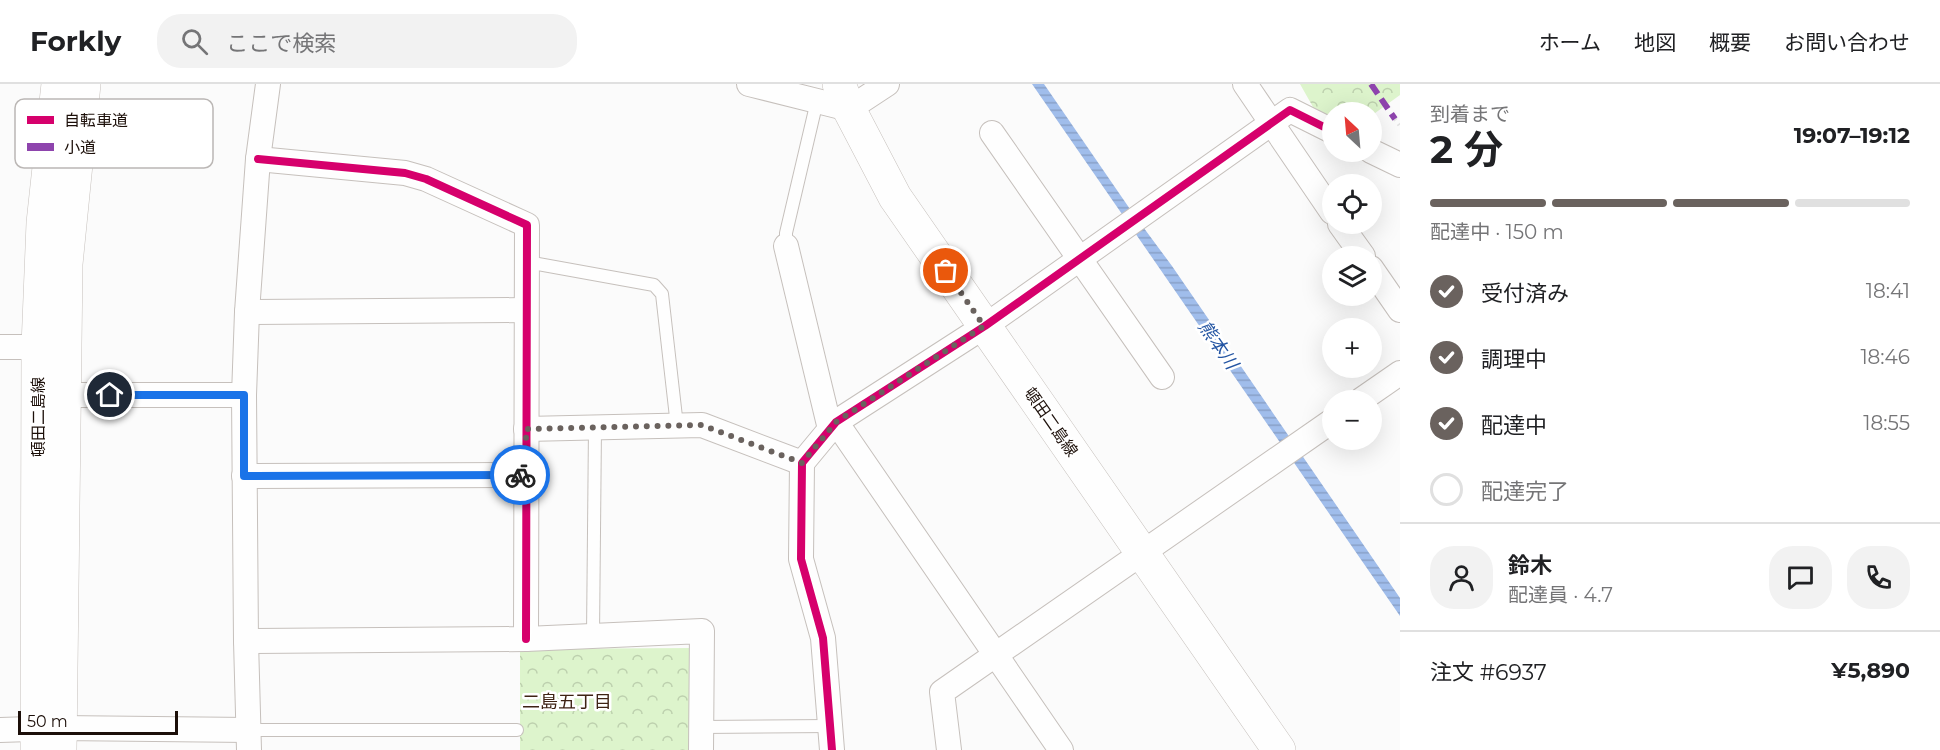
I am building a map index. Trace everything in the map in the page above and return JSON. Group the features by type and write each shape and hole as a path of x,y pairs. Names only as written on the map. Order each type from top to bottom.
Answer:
{"main road":[{"name":"頓田二島線","path":"56,99 58,84"},
{"name":"頓田二島線","path":"82,99 84,84"},
{"name":"頓田二島線","path":"835,98 895,197 1279,750"},
{"name":"頓田二島線","path":"48,739 38,347 43,223 49,168"},
{"name":"頓田二島線","path":"48,739 65,395 66,264 76,168"}],"street":[{"path":"0,730 48,739 249,740 244,395 247,312 258,159 268,84"},
{"path":"749,84 835,98 887,84"},
{"path":"1245,84 1322,198"},
{"path":"832,750 823,638 801,559 802,463 833,426 984,326 1290,110 1322,126"},
{"path":"992,133 1162,377"},
{"path":"1382,156 1400,165"},
{"path":"258,159 405,173 426,179 527,225 526,639"},
{"path":"786,246 833,426 1061,750"},
{"path":"1382,284 1400,310"},
{"path":"247,312 526,310"},
{"path":"0,347 38,347"},
{"path":"1376,390 1400,374"},
{"path":"65,395 244,395"},
{"path":"526,429 702,425 802,463"},
{"path":"950,750 942,692 997,656 1322,428"},
{"path":"244,476 526,475"},
{"path":"246,641 526,639 702,631 701,739"}],"lane":[{"path":"786,246 786,233 835,98"},
{"path":"526,262 654,285 662,294 677,426"},
{"path":"593,636 595,428"},
{"path":"701,739 831,726"},
{"path":"249,740 517,730"}],"path":[{"path":"1395,119 1400,126"}],"green space":[{"path":"1300,84 1400,84 1400,95 1382,108 1382,102 1322,102 1322,112 1313,107"},
{"path":"692,648 692,750 520,750 520,649"}],"water":[{"name":"熊本川","path":"1032,84 1044,84 1172,266 1400,598 1400,616"}],"marked path":[{"path":"1371,84 1395,119"}],"cycle path":[{"path":"832,750 823,638 801,559 802,463 836,422 985,326 1290,110 1322,126"},
{"path":"258,159 405,173 426,179 527,225 526,639"}],"way so far":[{"path":"520,475 526,475 526,429 702,425 802,463 836,422 984,326 946,271"}],"district":[{"name":"二島五丁目","path":"567,702"}],"route":[{"path":"110,395 244,395 244,476 520,475"}]}
